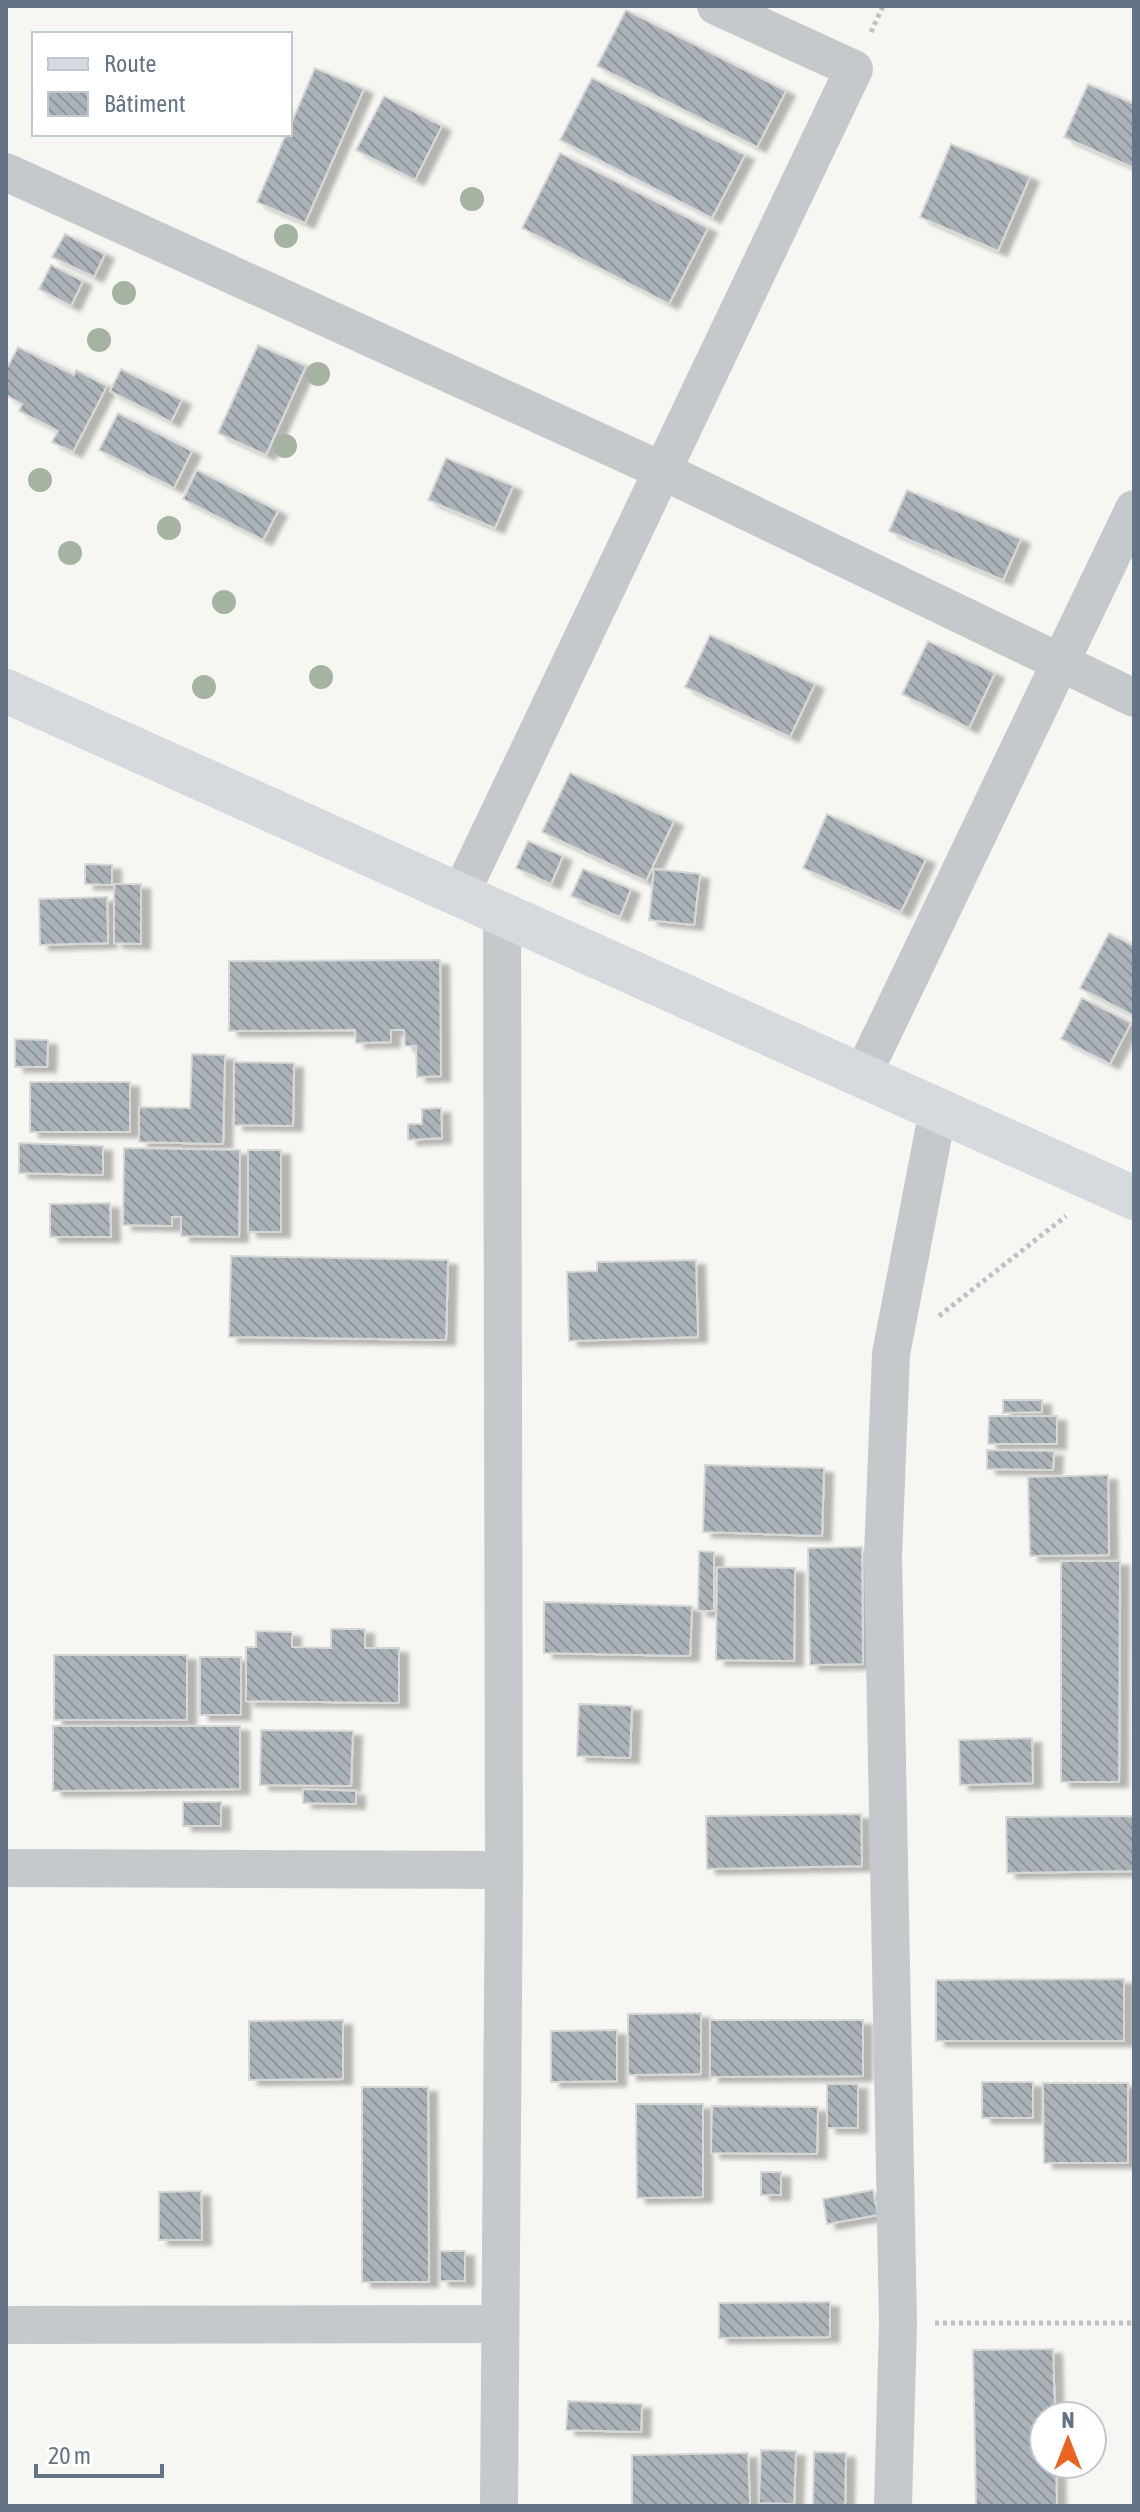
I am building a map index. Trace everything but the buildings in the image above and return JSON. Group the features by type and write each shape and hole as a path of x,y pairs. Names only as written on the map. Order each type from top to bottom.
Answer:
{"street":[{"path":"460,895 854,69 716,6"},
{"path":"6,172 663,471 1134,698"},
{"path":"862,1076 1134,509"},
{"path":"6,691 1120,1192"},
{"path":"499,2506 504,1870 502,913"},
{"path":"893,2506 898,2324 883,1556 891,1354 938,1110"},
{"path":"6,1868 504,1870"},
{"path":"6,2325 499,2324"}],"path":[{"path":"891,1354 1120,1192"},
{"path":"898,2324 1134,2323"}]}
